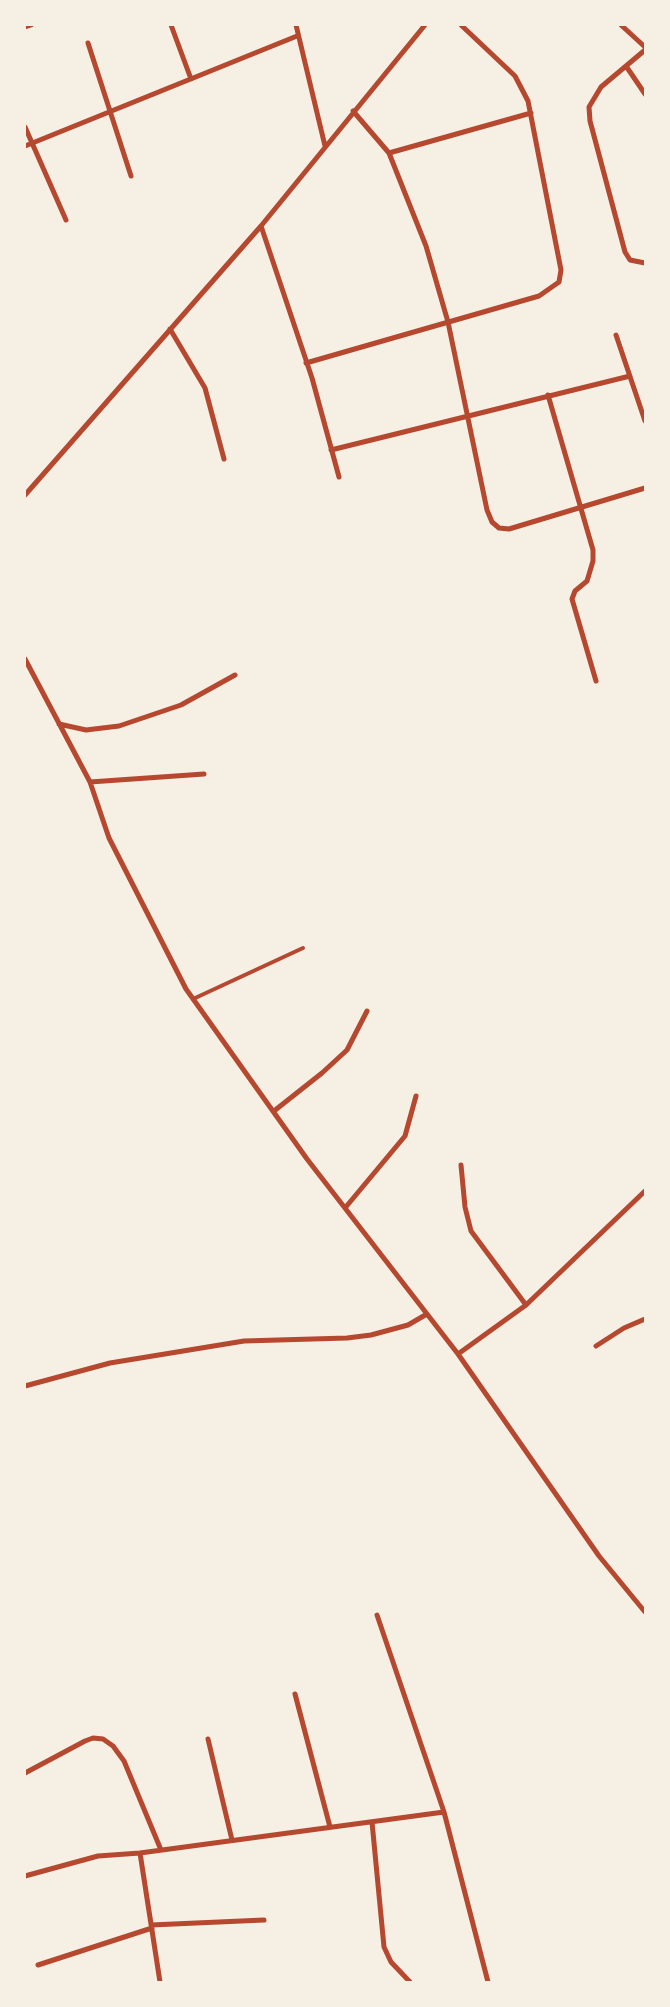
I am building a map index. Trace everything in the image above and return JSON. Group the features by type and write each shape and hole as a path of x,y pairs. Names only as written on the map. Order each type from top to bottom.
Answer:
{"street":[{"path":"25,27 31,25"},
{"path":"171,25 191,79"},
{"path":"296,25 297,36 326,146"},
{"path":"25,495 261,226 425,25"},
{"path":"306,363 538,296 559,282 561,270 528,101 515,76 461,25"},
{"path":"621,25 645,49 600,87 589,108 590,121 625,252 630,260 645,263"},
{"path":"25,146 297,36"},
{"path":"88,43 131,176"},
{"path":"626,66 645,94"},
{"path":"353,111 389,153 426,246 448,322 487,510 492,522 499,528 509,529 645,488"},
{"path":"389,153 531,113"},
{"path":"25,127 66,220"},
{"path":"261,226 306,363 339,477"},
{"path":"170,329 205,388 224,459"},
{"path":"616,335 645,420"},
{"path":"331,450 630,376"},
{"path":"548,395 593,550 593,561 587,581 575,591 572,600 596,681"},
{"path":"25,659 90,782 109,838 186,989 345,1208 458,1354 599,1556 645,1612"},
{"path":"60,724 86,730 119,726 181,705 235,676"},
{"path":"90,782 204,774"},
{"path":"274,1112 347,1050 367,1011"},
{"path":"345,1208 405,1136 416,1096"},
{"path":"461,1165 465,1207 471,1231 526,1305"},
{"path":"458,1354 526,1305 645,1190"},
{"path":"25,1386 110,1363 244,1341 347,1338 371,1335 408,1325 427,1314"},
{"path":"596,1346 624,1328 645,1319"},
{"path":"377,1615 444,1812 488,1982"},
{"path":"295,1694 330,1827"},
{"path":"25,1773 85,1741 93,1738 103,1739 113,1746 124,1761 161,1850"},
{"path":"208,1739 232,1840"},
{"path":"25,1876 92,1857 140,1853 444,1812"},
{"path":"372,1822 384,1947 391,1962 410,1982"},
{"path":"140,1853 160,1982"},
{"path":"38,1965 152,1926 264,1920"}],"lane":[{"path":"193,999 303,948"}]}
